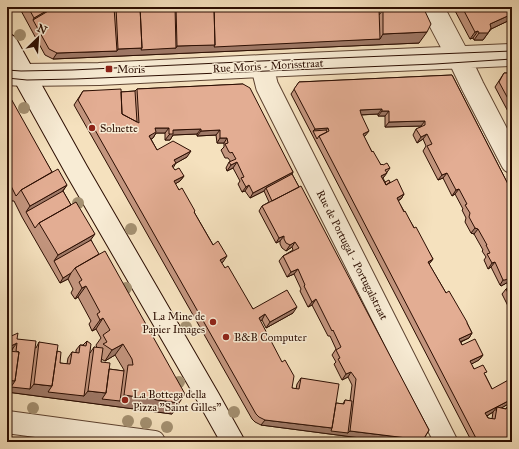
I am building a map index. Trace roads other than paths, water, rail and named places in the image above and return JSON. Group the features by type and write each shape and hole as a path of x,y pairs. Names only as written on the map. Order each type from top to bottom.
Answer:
{"street":[{"path":"432,7 512,162"},
{"path":"7,45 15,75 77,171 209,399 232,442"},
{"name":"Rue Moris - Morisstraat","path":"15,75 100,74 512,55"},
{"name":"Rue de Portugal - Portugalstraat","path":"262,66 267,86 446,442"},
{"path":"7,422 154,442"}],"tram line":[{"path":"7,70 72,70 512,51"},
{"path":"7,78 27,80 75,79 435,64 512,59"}],"place":[{"name":"Moris","path":"109,69"},
{"name":"Solnette","path":"92,128"},
{"name":"La Mine de Papier Images","path":"213,322"},
{"name":"B&B Computer","path":"226,337"},
{"name":"La Bottega della Pizza \"Saint Gilles\"","path":"125,400"}]}
